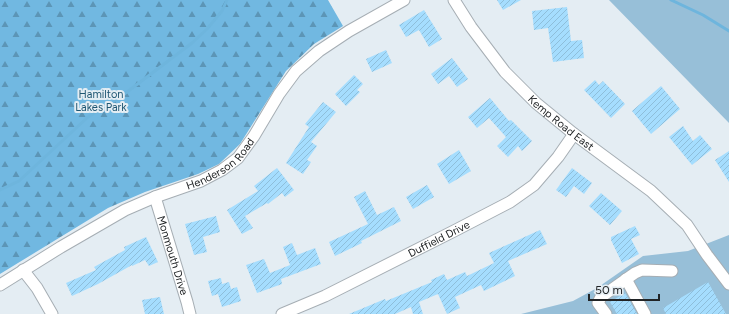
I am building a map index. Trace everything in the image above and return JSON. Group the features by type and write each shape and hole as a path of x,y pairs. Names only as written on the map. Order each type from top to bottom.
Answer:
{"street":[{"name":"Henderson Road","path":"0,285 61,247 125,210 154,197 201,181 222,170 238,158 254,136 279,94 296,71 320,51 349,31 404,0"},
{"name":"Kemp Road East","path":"454,0 471,27 505,72 536,103 574,134 651,191 687,225 729,284"},
{"name":"Duffield Drive","path":"282,314 325,296 510,202 534,185 558,157 574,134"},
{"name":"Monmouth Drive","path":"154,197 190,314"},
{"path":"23,270 37,288 52,314"},
{"path":"606,314 598,303 601,297 635,273 642,270 672,271"},
{"path":"626,279 645,314"}],"shaded area":[{"path":"609,0 729,0 729,123"},
{"path":"729,235 729,314 521,314 573,301 597,288 643,256 688,251"}],"green space":[{"name":"Hamilton Lakes Park","path":"0,0 328,0 343,26 314,44 286,71 240,144 219,164 198,174 145,192 108,208 0,274"}],"building":[{"path":"497,0 521,0 503,10"},
{"path":"567,7 571,41 582,40 584,58 553,62 548,28 534,30 532,11"},
{"path":"424,10 442,39 429,47 419,30 406,37 399,25"},
{"path":"386,50 392,63 372,72 366,59"},
{"path":"452,58 468,79 457,87 449,76 438,84 431,74"},
{"path":"354,75 363,84 357,90 360,92 346,106 335,94"},
{"path":"595,80 599,85 603,81 625,104 611,118 584,90"},
{"path":"661,86 680,109 651,134 632,111"},
{"path":"490,98 509,121 511,120 532,141 522,151 518,146 508,157 497,146 506,137 489,118 477,128 468,117"},
{"path":"323,102 336,112 311,142 317,146 307,160 311,162 303,174 286,163 309,127 305,124"},
{"path":"683,126 693,141 700,135 712,149 692,165 669,137"},
{"path":"459,150 471,171 449,184 437,164"},
{"path":"729,151 729,182 715,160"},
{"path":"277,168 294,190 285,197 282,193 268,204 267,203 245,216 253,228 242,234 227,210 258,191 254,186"},
{"path":"572,168 592,183 584,194 574,186 566,197 556,190"},
{"path":"427,185 434,197 413,209 406,197"},
{"path":"365,191 377,215 394,207 401,221 335,256 329,242 368,224 354,197"},
{"path":"601,193 622,211 610,225 589,206"},
{"path":"216,216 220,232 203,237 207,252 194,255 185,224"},
{"path":"635,226 640,235 631,239 639,254 622,263 611,237"},
{"path":"540,230 547,244 508,261 515,276 484,291 481,285 455,297 460,308 447,314 438,294 419,302 423,314 413,314 411,307 395,314 349,314 432,282 431,280 444,274 447,280 465,272 467,276 494,263 489,253"},
{"path":"146,237 158,262 149,266 145,260 132,265 98,284 72,296 66,283 96,270 94,267 125,250 124,247"},
{"path":"292,243 297,255 315,248 321,264 281,279 282,284 257,293 246,265 264,259 270,273 290,265 283,247"},
{"path":"221,278 222,284 229,282 231,289 237,287 241,301 222,307 218,294 212,296 208,281"},
{"path":"708,282 726,314 666,314 663,308"},
{"path":"625,293 637,314 617,314 610,302"},
{"path":"160,297 164,314 145,314 142,300"}],"waterway":[{"path":"0,190 19,181 88,117 119,98 192,43 207,29 222,11 227,0"},
{"path":"671,0 703,15 729,31"}]}
